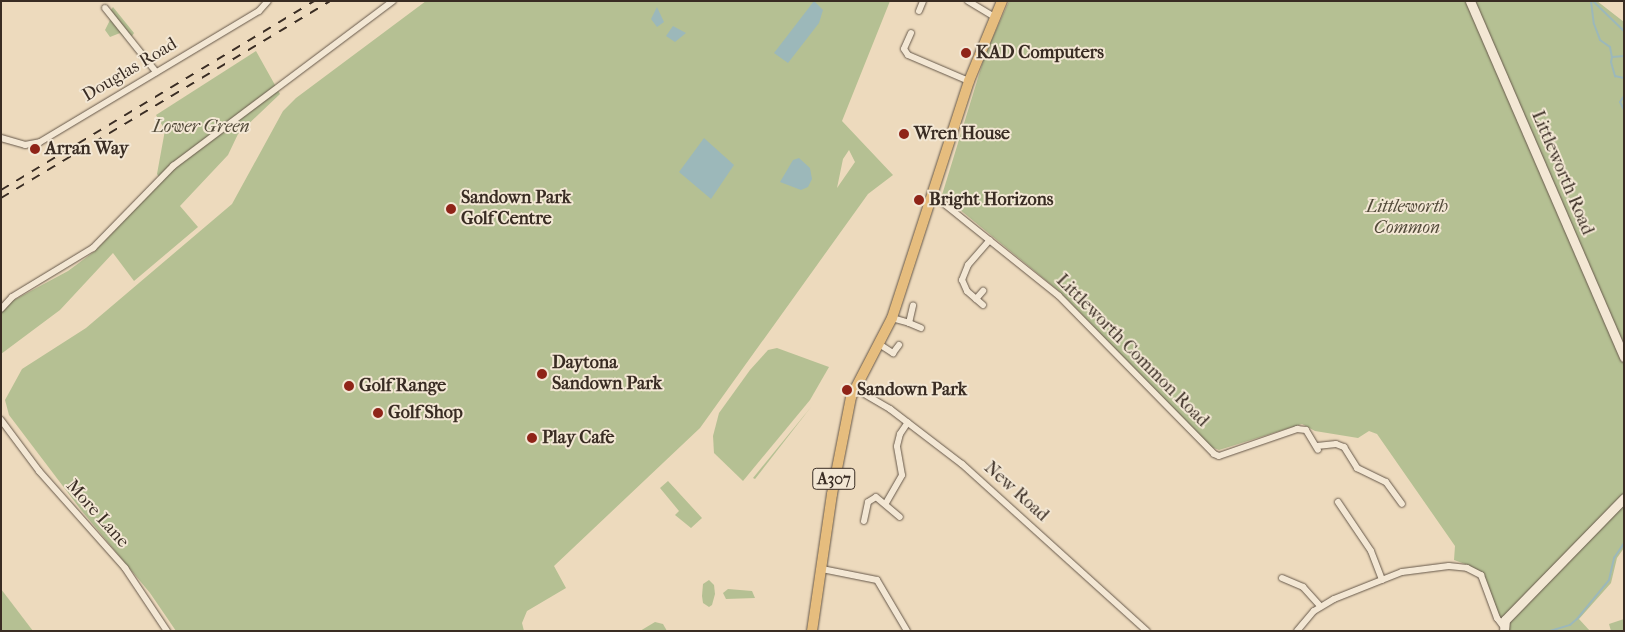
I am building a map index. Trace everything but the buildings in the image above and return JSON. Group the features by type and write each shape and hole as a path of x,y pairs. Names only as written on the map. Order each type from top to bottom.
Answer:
{"main road":[{"name":"A307","path":"812,631 841,440 854,388 892,318 969,81 1002,1"}],"street":[{"name":"Douglas Road","path":"1,138 25,145 40,142 258,11 268,1"},
{"path":"1,309 4,302 39,282 97,244 145,191 173,166 393,1"},
{"path":"919,11 923,1"},
{"path":"968,1 994,17"},
{"name":"Littleworth Road","path":"1470,1 1624,357"},
{"path":"105,8 156,72"},
{"path":"911,33 904,49 908,55 969,81"},
{"name":"Littleworth Common Road","path":"933,195 1059,296 1214,454 1220,456 1297,429 1306,430 1318,448 1336,444 1344,447 1357,468 1386,482 1402,504"},
{"path":"984,305 964,287 963,273 990,240"},
{"path":"976,299 983,291"},
{"path":"909,323 914,305"},
{"path":"892,318 921,328"},
{"path":"879,344 893,352 899,345"},
{"name":"New Road","path":"854,388 908,422 994,492 1147,631"},
{"name":"More Lane","path":"1,420 39,471 125,568 166,631"},
{"path":"886,503 900,482 903,468 898,453 898,438 908,422"},
{"path":"900,482 907,488"},
{"path":"864,521 871,498 886,503 900,517"},
{"path":"1504,628 1505,620 1624,498"},
{"path":"1338,502 1371,551 1382,580"},
{"path":"1297,631 1320,606 1382,580 1425,567 1474,570 1487,584 1497,618 1504,628"},
{"path":"822,569 877,580 908,631"},
{"path":"1282,577 1308,591 1320,606"}],"green space":[{"path":"426,1 890,1 842,121 893,175 868,194 700,428 554,566 566,588 527,611 522,623 524,631 176,631 150,593 81,510 9,415 5,400 22,369 86,328 232,204 283,111 296,98","holes":["849,150 855,162 837,188 843,159"]},
{"name":"Littleworth Common","path":"1009,1 1597,1 1624,22 1624,548 1617,558 1611,583 1579,619 1590,631 1504,631 1487,584 1468,565 1454,560 1455,546 1377,434 1369,431 1358,438 1315,431 1302,424 1219,450 1211,447 1060,292 942,195 985,55"},
{"path":"113,7 134,33 132,36 126,39 120,33 110,37 105,30 110,20 107,15"},
{"name":"Lower Green","path":"256,51 280,94 238,134 228,155 180,206 198,227 134,281 113,253 60,310 1,354 1,307 68,271 95,251 162,181 157,174 165,130 156,115"},
{"path":"777,348 829,367 810,400 743,481 714,453 713,436 719,413 750,370 768,350"},
{"path":"811,407 755,479 753,478"},
{"path":"668,481 702,518 691,528 675,515 679,511 660,488"},
{"path":"709,580 714,585 715,594 712,605 709,607 703,603 702,596 703,584"},
{"path":"1,589 33,631 1,631"},
{"path":"728,589 752,591 755,598 726,599 723,593"},
{"path":"1624,619 1624,631 1611,631 1609,624"},
{"path":"655,622 663,624 667,631 640,631"}],"water":[{"path":"814,1 823,10 819,23 788,63 774,53"},
{"path":"657,7 664,22 657,27 651,19"},
{"path":"673,26 686,33 675,42 666,36"},
{"path":"704,138 734,165 711,199 679,172"},
{"path":"799,158 810,168 812,179 808,187 801,190 780,182 793,160"}],"waterway":[{"path":"1591,1 1594,24 1600,40 1610,47 1612,57"},
{"path":"1593,1 1624,31"},
{"path":"1624,56 1612,57 1611,62 1615,76 1624,78"},
{"path":"1624,96 1620,102 1624,110"},
{"path":"1550,631 1570,625 1577,619 1609,580 1614,558 1624,543"}],"railway":[{"path":"1,190 314,1"},
{"path":"1,198 330,1"}],"place":[{"name":"KAD Computers","path":"966,53"},
{"name":"Wren House","path":"904,134"},
{"name":"Arran Way","path":"35,149"},
{"name":"Bright Horizons","path":"919,200"},
{"name":"Sandown Park Golf Centre","path":"451,209"},
{"name":"Daytona Sandown Park","path":"542,374"},
{"name":"Golf Range","path":"349,386"},
{"name":"Sandown Park","path":"847,390"},
{"name":"Golf Shop","path":"378,413"},
{"name":"Play Cafe","path":"532,438"}]}
